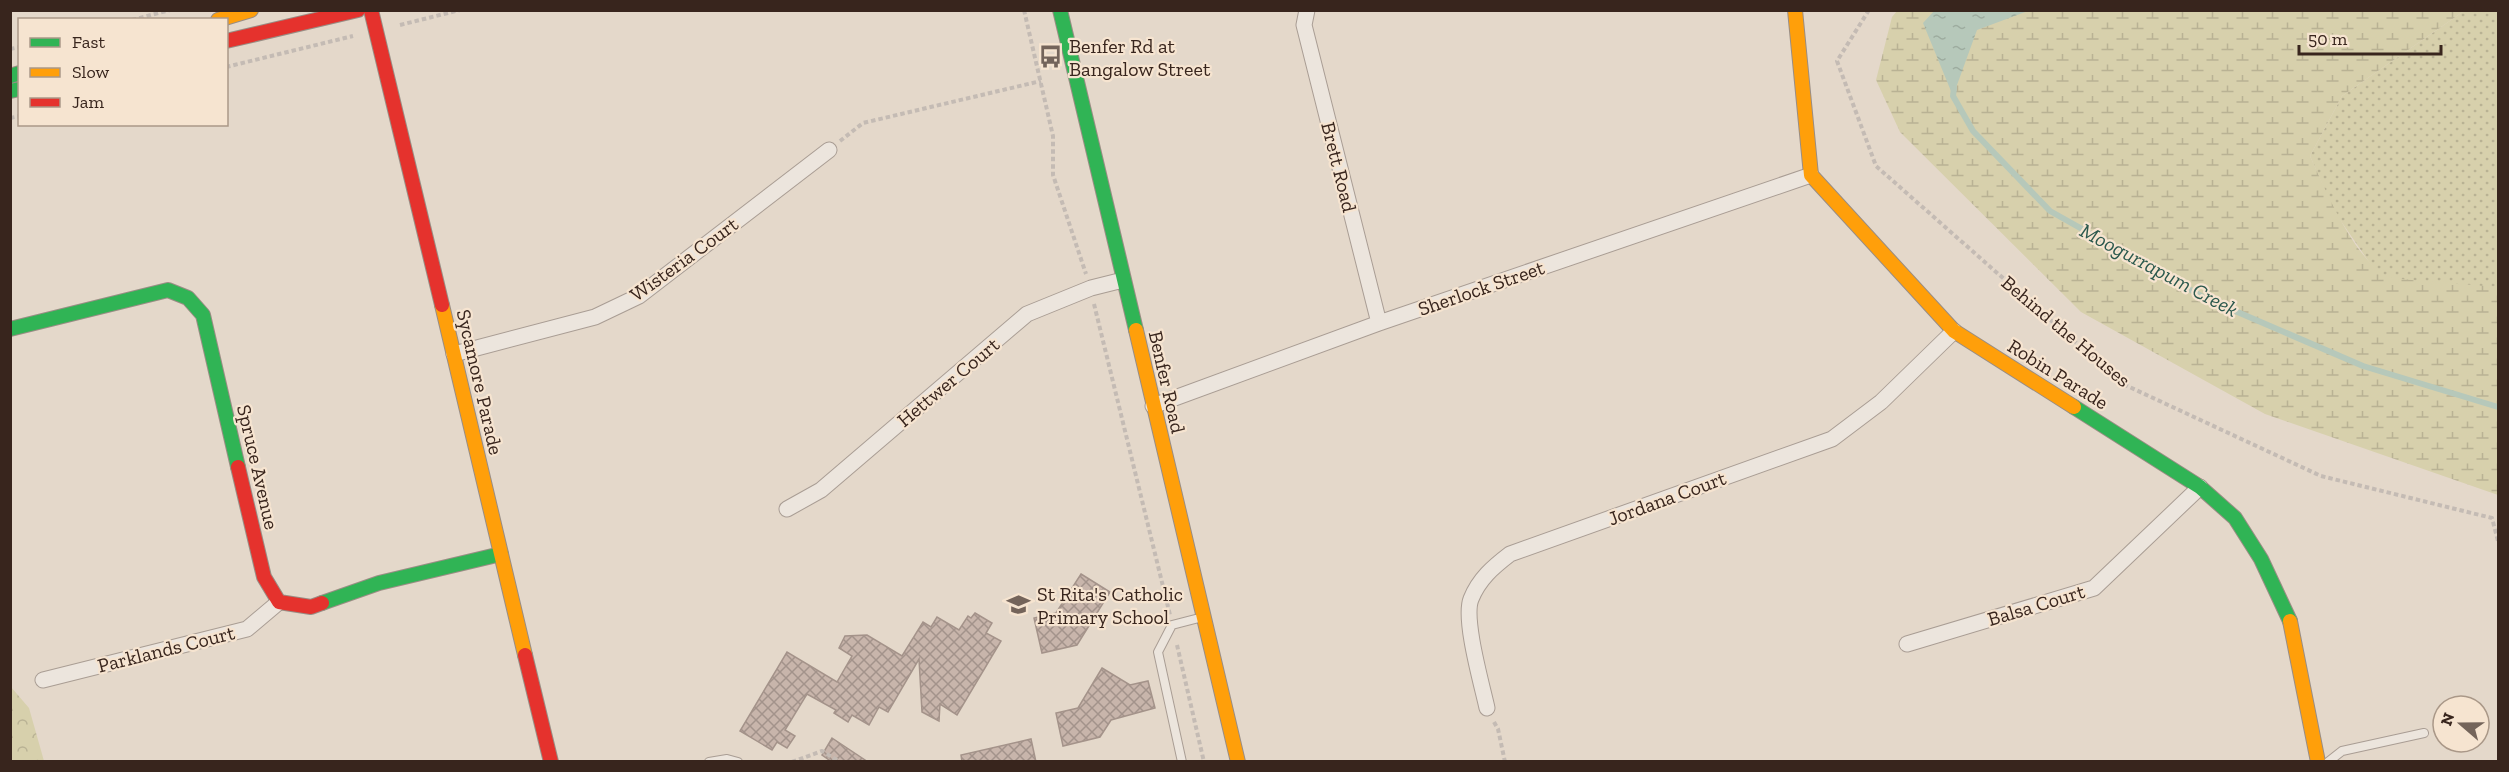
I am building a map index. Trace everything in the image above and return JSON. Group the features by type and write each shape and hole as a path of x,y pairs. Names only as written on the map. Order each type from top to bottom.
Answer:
{"street":[{"path":"225,18 251,10"},
{"path":"228,41 358,10"},
{"name":"Sycamore Parade","path":"371,10 551,762"},
{"name":"Benfer Road","path":"1060,10 1238,762"},
{"name":"Brett Road","path":"1307,10 1304,25 1378,323"},
{"path":"1795,10 1811,175"},
{"name":"Wisteria Court","path":"454,354 595,317 639,296 829,150"},
{"name":"Sherlock Street","path":"1153,406 1378,323 1811,175"},
{"name":"Robin Parade","path":"1811,175 1954,331 2199,487 2235,518 2261,559 2289,615 2318,762"},
{"name":"Hettwer Court","path":"787,508 821,490 1027,314 1090,288 1123,280"},
{"name":"Spruce Avenue","path":"10,329 168,290 188,298 203,315 264,577 279,602"},
{"name":"Jordana Court","path":"1487,708 1470,626 1470,601 1486,573 1510,554 1832,439 1881,402 1954,331"},
{"name":"Balsa Court","path":"1907,644 2094,588 2199,487"},
{"path":"279,602 311,607 379,582 501,554"},
{"name":"Parklands Court","path":"43,680 247,629 279,602"}],"lane":[{"path":"1182,762 1158,652 1172,625 1203,617"},
{"path":"2328,762 2342,751 2424,733"},
{"path":"709,762 727,759 738,762"}],"path":[{"path":"140,18 170,10"},
{"path":"400,25 460,10"},
{"path":"1024,10 1053,136 1053,175 1090,288 1204,762"},
{"name":"Behind the Houses","path":"1869,10 1837,61 1876,166 2123,384 2321,476 2492,518 2499,541"},
{"path":"228,66 352,36"},
{"path":"829,150 863,123 1041,81"},
{"path":"1487,708 1498,729 1505,762"},
{"path":"792,762 822,751 840,762"}],"green space":[{"path":"1897,11 2464,11 2342,96 2310,156 2351,238 2373,266 2385,275 2420,281 2498,287 2498,495 2265,414 2081,312 1900,132 1876,80 1892,17"},
{"path":"2464,11 2498,11 2498,407 2369,262 2334,211 2310,156 2342,96"},
{"path":"11,687 29,708 44,761 11,761"}],"water":[{"path":"1935,10 2028,11 1977,30 1953,96 1923,23"}],"building":[{"path":"1081,574 1110,592 1077,645 1042,653 1034,618 1056,613"},
{"path":"975,613 992,623 986,633 1001,641 957,715 940,704 939,721 922,712 919,659 888,712 879,707 869,725 852,715 848,722 834,713 836,710 807,694 785,730 795,736 787,748 777,742 772,750 740,731 787,652 837,682 852,656 839,648 845,636 867,635 902,656 923,622 931,627 937,617 959,630 968,616 971,618"},
{"path":"1102,668 1130,685 1148,681 1155,708 1111,720 1100,737 1063,746 1056,713 1078,708"},
{"path":"832,738 868,762 832,762 822,755"},
{"path":"1031,739 1036,762 962,762 961,755"}],"waterway":[{"name":"Moogurrapum Creek","path":"1954,88 1953,96 1973,131 2050,211 2205,298 2363,366 2498,407"}],"traffic: fast":[{"path":"1060,10 1136,330"},
{"path":"10,76 18,74"},
{"path":"10,91 18,89"},
{"path":"10,329 168,290 188,298 203,315 238,467"},
{"path":"2074,407 2200,487 2235,518 2261,559 2290,621"},
{"path":"322,603 379,583 501,554"}],"traffic: slow":[{"path":"225,18 251,10"},
{"path":"1795,10 1811,175 1954,331 2074,407"},
{"path":"442,305 525,655"},
{"path":"1136,330 1238,762"},
{"path":"2290,621 2318,762"}],"traffic: jam":[{"path":"228,41 358,10"},
{"path":"371,10 442,305"},
{"path":"238,467 264,577 279,602 311,607 322,603"},
{"path":"525,655 551,762"}],"place":[{"name":"Benfer Rd at Bangalow Street","path":"1051,57"},
{"name":"St Rita's Catholic Primary School","path":"1019,605"}]}
